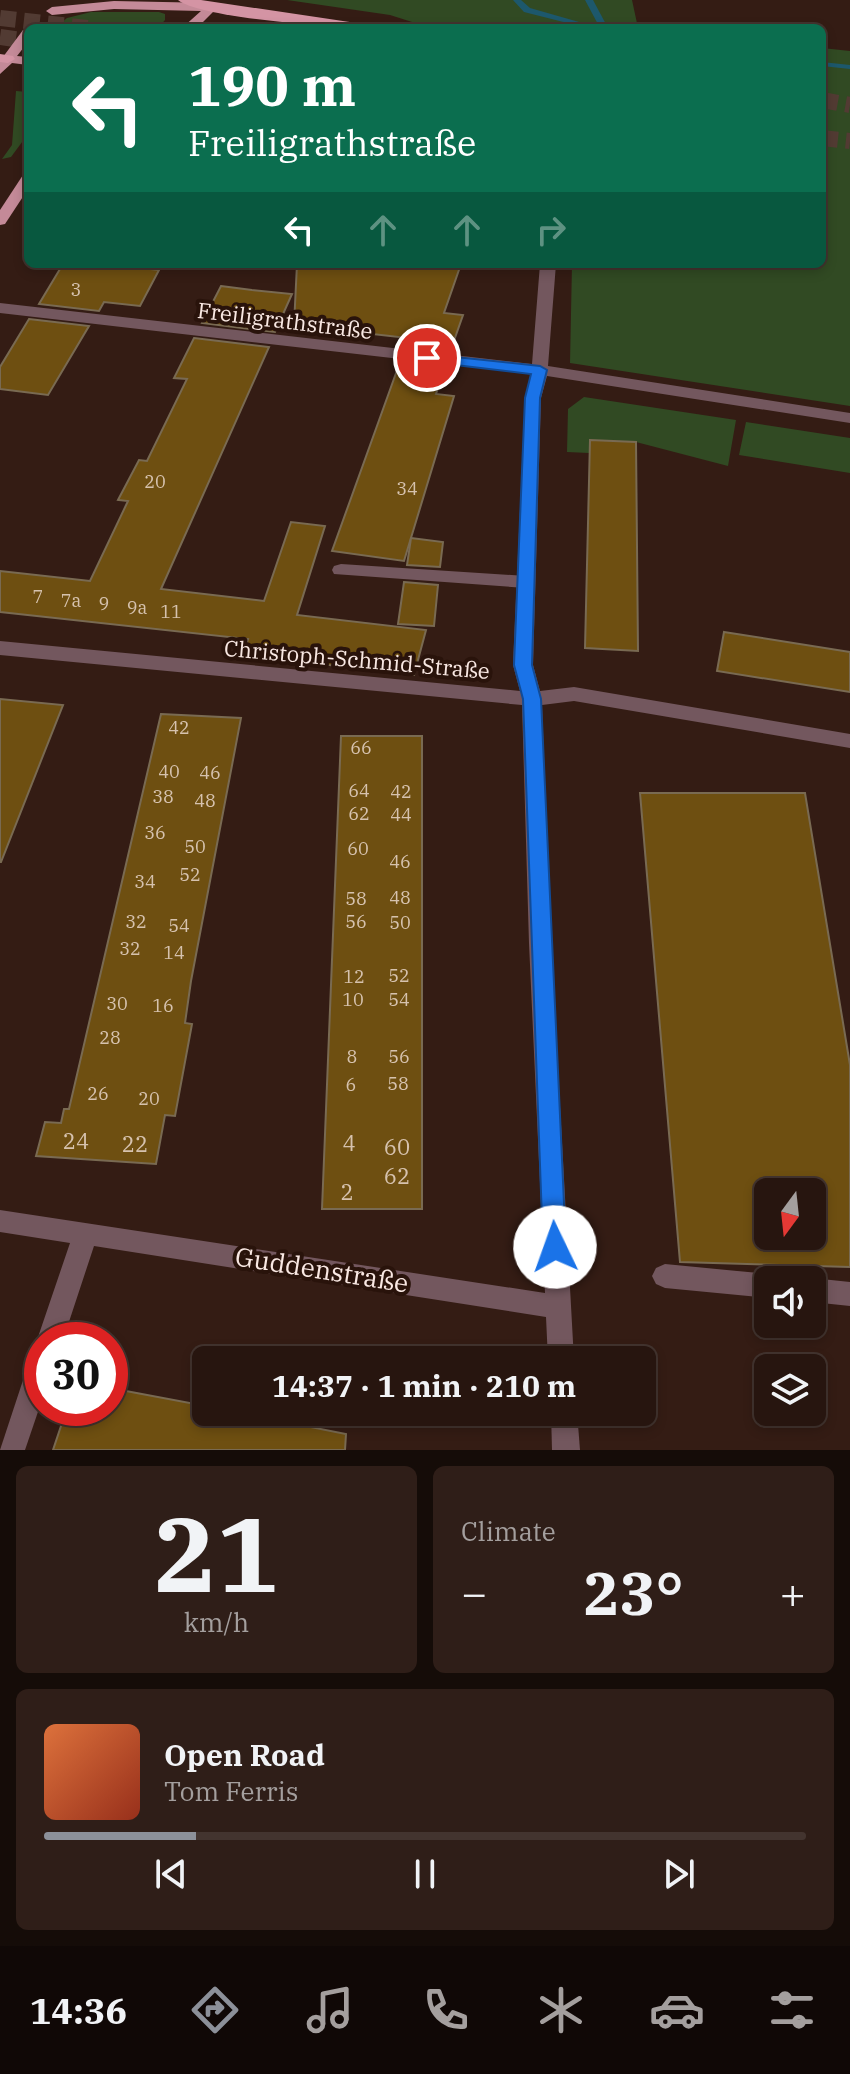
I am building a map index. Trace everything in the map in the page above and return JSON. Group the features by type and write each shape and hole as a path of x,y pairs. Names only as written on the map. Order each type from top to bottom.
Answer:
{"highway":[{"path":"185,0 212,7 334,24"}],"main road":[{"path":"37,24 67,0"},
{"path":"52,11 114,5 212,7"},
{"path":"193,24 212,7"},
{"path":"3,62 24,38"},
{"path":"3,62 24,61"},
{"path":"0,221 24,184"}],"street":[{"path":"548,268 540,370 533,398 523,665 532,699 540,943 560,1346"},
{"name":"Freiligrathstraße","path":"0,308 540,370 850,418"},
{"path":"341,570 526,582"},
{"name":"Christoph-Schmid-Straße","path":"0,648 451,694 532,699 574,694 850,741"},
{"name":"Guddenstraße","path":"0,1221 558,1307"},
{"path":"56,1322 86,1234"},
{"path":"665,1276 754,1285"},
{"path":"826,1291 850,1294"},
{"path":"11,1450 24,1413"},
{"path":"565,1426 566,1450"}],"green space":[{"path":"287,0 632,0 637,24 418,24 390,15"},
{"path":"91,12 165,14 162,24 60,24 67,18"},
{"path":"826,48 850,51 850,406 570,363 572,268 826,268"},
{"path":"16,91 24,92 24,139 11,157 2,159 12,145"},
{"path":"584,397 736,420 728,466 636,442 589,440 589,453 567,452 568,409"},
{"path":"746,422 850,438 850,473 739,455"}],"building":[{"path":"61,268 159,270 140,306 104,302 99,311 39,304"},
{"path":"297,268 460,268 444,313 463,315 450,352 405,346 408,338 294,325"},
{"path":"221,286 292,294 275,332 202,323"},
{"path":"29,319 89,326 48,395 0,389 0,367"},
{"path":"194,338 269,347 161,589 264,601 291,522 325,526 297,615 426,630 414,675 243,655 248,639 0,612 0,571 90,581 128,501 118,500 139,460 147,461 187,379 174,378"},
{"path":"400,362 445,367 436,394 454,396 404,561 332,551"},
{"path":"590,440 636,442 638,651 585,648"},
{"path":"411,538 443,542 440,567 407,565"},
{"path":"404,582 438,585 434,626 398,624"},
{"path":"724,632 850,652 850,692 717,671"},
{"path":"0,699 63,705 1,862 0,862"},
{"path":"161,714 241,718 191,981 185,1023 192,1024 175,1116 165,1115 156,1164 36,1156 45,1122 61,1123 64,1109 69,1109"},
{"path":"341,736 422,736 422,1209 322,1209"},
{"path":"640,793 805,793 850,1065 850,1267 680,1262"},
{"path":"128,1391 192,1403 192,1426 306,1426 346,1434 345,1450 53,1450 61,1426 128,1426"}],"waterway":[{"path":"517,0 527,10 581,24"},
{"path":"589,0 602,24"},
{"path":"826,64 850,67"}],"tunnel":[{"path":"0,18 53,24"},
{"path":"0,37 24,40"},
{"path":"826,101 850,105"},
{"path":"826,138 850,141"}],"route":[{"path":"427,358 540,370 533,398 523,665 532,699 555,1247"}]}
